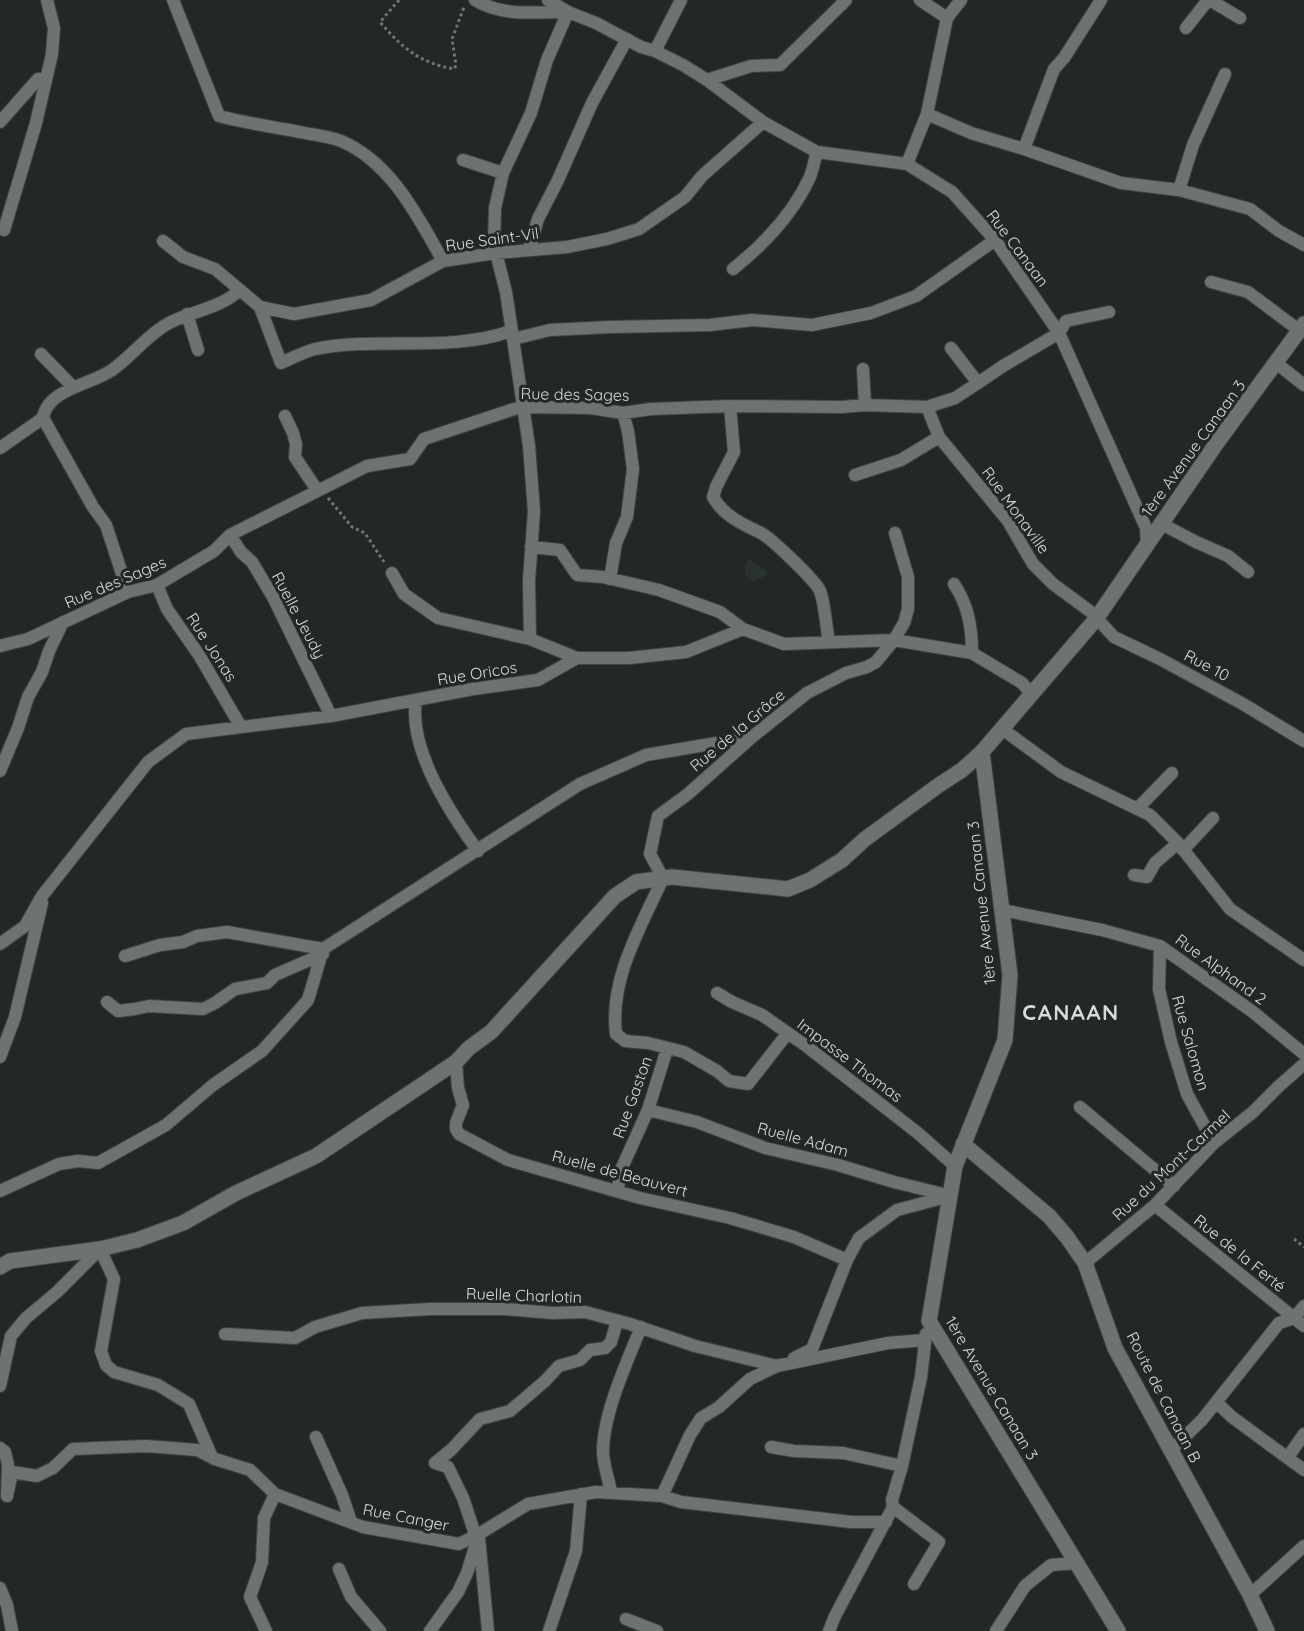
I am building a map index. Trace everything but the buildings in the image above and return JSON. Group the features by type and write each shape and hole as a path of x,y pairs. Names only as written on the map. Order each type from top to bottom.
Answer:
{"street":[{"path":"4,230 33,136 52,54 54,28 47,0"},
{"path":"173,0 219,116 321,136 340,141 359,151 386,175 406,198 443,261"},
{"path":"475,0 482,4 518,12 568,12 547,60 531,113 503,172 495,208 495,253 506,292 529,446 534,511 531,547 530,639"},
{"name":"Rue Canaan","path":"548,0 568,12 656,51 707,80 763,122 817,152 907,164 952,192 995,240 1059,333 1146,528 1147,544"},
{"path":"656,51 681,0"},
{"path":"707,80 751,66 780,65 846,0"},
{"path":"920,0 947,18"},
{"path":"907,164 927,114 947,18 961,0"},
{"path":"1024,149 1054,69 1064,58 1101,0"},
{"path":"1186,28 1209,0 1240,18"},
{"path":"529,250 538,219 592,103 627,39"},
{"path":"1179,190 1193,145 1225,74"},
{"path":"0,122 38,79 45,80"},
{"path":"927,114 971,133 1121,183 1179,190 1250,209 1279,231 1304,245"},
{"name":"Rue Saint-Vil","path":"162,241 183,257 215,268 260,307 294,314 371,300 443,261 495,253 567,247 607,239 639,229 685,197 702,176 763,122"},
{"path":"733,269 749,256 783,220 809,179 817,152"},
{"path":"463,160 503,172"},
{"path":"260,307 281,363 314,350 357,345 463,342 550,330 710,325 752,320 812,325 871,313 916,296 995,240"},
{"path":"1211,282 1248,292 1302,327"},
{"path":"128,592 106,525 93,507 43,418 44,410 73,387 111,372 165,325 187,314 232,298 240,290"},
{"name":"Rue des Sages","path":"0,645 28,639 128,592 157,585 214,551 230,535 367,466 410,459 424,439 514,409 523,407 591,408 623,413 651,409 730,406 927,407 955,398 1059,333 1066,321 1109,312"},
{"path":"187,314 198,350"},
{"name":"1ère Avenue Canaan 3","path":"1118,1631 929,1321 955,1166 1005,1040 1010,975 981,752 1096,619 1160,523 1302,327"},
{"path":"951,348 978,383"},
{"path":"41,354 73,387"},
{"path":"1276,363 1304,385"},
{"path":"863,369 865,405"},
{"path":"730,406 734,452 713,497 727,515 764,534 803,569 820,591 829,642"},
{"name":"Rue Monaville","path":"927,407 939,437 1008,521 1033,564 1053,584 1091,612 1096,619"},
{"path":"610,579 616,543 627,517 633,469 623,413"},
{"path":"285,416 296,444 295,457 319,490"},
{"path":"0,448 43,418"},
{"path":"855,475 901,460 939,437"},
{"path":"1160,523 1196,542 1228,555 1248,572"},
{"name":"Rue de la Grâce","path":"663,878 650,854 658,816 688,794 752,737 807,693 846,673 876,662 894,640 904,623 908,609 908,577 895,533"},
{"name":"Ruelle Jeudy","path":"230,535 241,552 252,562 273,597 331,716"},
{"path":"531,547 560,550 577,575 610,579 659,590 720,612 743,628 783,644 894,640 972,652 1022,683 1032,693"},
{"path":"392,573 404,594 438,618 530,639 577,657 629,658 686,652 743,628"},
{"path":"954,584 962,595 968,612 972,652"},
{"name":"Rue Jonas","path":"157,585 167,609 199,655 242,726"},
{"name":"Rue 10","path":"1096,619 1114,637 1160,658 1304,741"},
{"path":"0,771 28,698 42,672 63,622"},
{"name":"Rue Oricos","path":"0,944 25,926 42,896 148,762 186,734 331,716 538,680 577,657"},
{"path":"416,700 413,714 424,758 435,784 478,850"},
{"path":"1001,728 1061,772 1150,815 1180,846 1230,909 1304,960"},
{"path":"107,1002 118,1011 149,1006 203,1009 235,989 267,983 275,975 323,951 580,784 646,755 752,737"},
{"path":"0,1267 10,1261 100,1249 137,1240 183,1223 236,1193 316,1156 456,1062 469,1048 491,1032 615,896 636,882 663,878 693,878 788,889 810,880 842,860 865,839 939,784 962,770 981,752"},
{"path":"1137,809 1172,773"},
{"path":"1134,875 1147,877 1155,863 1180,846 1213,818"},
{"path":"663,878 632,941 620,984 614,1020 616,1034 625,1041 648,1043 684,1052 717,1071 729,1081 748,1084 787,1034"},
{"path":"0,1057 15,1017 42,911 42,896"},
{"name":"Rue Alphand 2","path":"1002,910 1102,930 1160,946 1252,1012 1304,1054"},
{"path":"125,956 160,945 183,942 197,936 227,932 323,951"},
{"name":"Rue Salomon","path":"1160,946 1159,989 1171,1042 1187,1094 1214,1143"},
{"path":"0,1191 59,1164 78,1161 98,1163 166,1125 213,1085 262,1051 301,1009 309,1000 323,951"},
{"name":"Impasse Thomas","path":"717,993 762,1015 893,1113 955,1166"},
{"name":"Rue Gaston","path":"618,1191 620,1172 648,1110 667,1049"},
{"name":"Ruelle de Beauvert","path":"456,1062 458,1088 463,1105 456,1129 459,1134 508,1160 618,1191 730,1218 794,1237 847,1260"},
{"name":"Rue du Mont-Carmel","path":"1085,1263 1155,1205 1214,1143 1302,1069"},
{"path":"1080,1107 1174,1186"},
{"name":"Ruelle Adam","path":"648,1110 697,1122 765,1148 838,1165 950,1196"},
{"name":"Route de Canaan B","path":"963,1144 1049,1216 1085,1263 1115,1348 1250,1595 1267,1631"},
{"path":"662,1496 700,1418 719,1407 750,1379 812,1349 847,1260 859,1238 897,1210 950,1196"},
{"name":"Rue de la Ferté","path":"1155,1205 1299,1322"},
{"path":"0,1386 11,1336 26,1318 57,1292 100,1249"},
{"path":"100,1249 114,1279 101,1351 106,1365 114,1372 158,1385 189,1404 211,1455 215,1459"},
{"path":"1170,1451 1202,1420 1279,1323 1299,1322 1304,1306"},
{"name":"Ruelle Charlotin","path":"225,1334 295,1338 315,1328 362,1313 430,1309 505,1309 553,1313 585,1312 641,1327 695,1346 777,1366 888,1343 925,1340"},
{"path":"488,1631 478,1534 475,1534 463,1498 448,1467 435,1463 451,1450 480,1419 510,1411 559,1366 580,1360 590,1350 605,1348 611,1342 617,1321"},
{"path":"914,1584 939,1542 893,1508 891,1500 902,1466 921,1377 929,1321"},
{"path":"611,1492 603,1452 607,1428 613,1401 641,1327"},
{"path":"1216,1402 1232,1417 1304,1470"},
{"path":"1288,1456 1304,1434"},
{"path":"316,1437 351,1522"},
{"name":"Rue Canger","path":"0,1448 5,1452 8,1465 7,1496 12,1472 37,1476 53,1468 73,1449 146,1446 198,1450 215,1459 250,1470 275,1494 363,1527 459,1544 528,1504 581,1494 611,1492 662,1496 681,1502 796,1516 851,1522 886,1522"},
{"path":"771,1447 794,1451 843,1453 902,1466"},
{"path":"266,1631 250,1597 262,1562 264,1518 275,1494"},
{"path":"549,1631 576,1551 581,1494"},
{"path":"829,1631 893,1508"},
{"path":"430,1631 458,1592 467,1573 478,1534"},
{"path":"1250,1595 1304,1546"},
{"path":"996,1631 1025,1586 1051,1565 1077,1563"},
{"path":"339,1569 351,1597 380,1631"},
{"path":"0,1588 7,1605 12,1631"},
{"path":"626,1619 657,1631"}],"path":[{"path":"399,0 380,22 396,41 421,60 454,69 456,65 452,39 466,0"},
{"path":"319,490 352,526 365,533 392,573"},
{"path":"1294,1239 1304,1247"}],"shaded area":[{"path":"750,558 768,573 764,577 752,581 745,574 745,564"}],"district":[{"name":"CANAAN","path":"1071,1012"}]}
